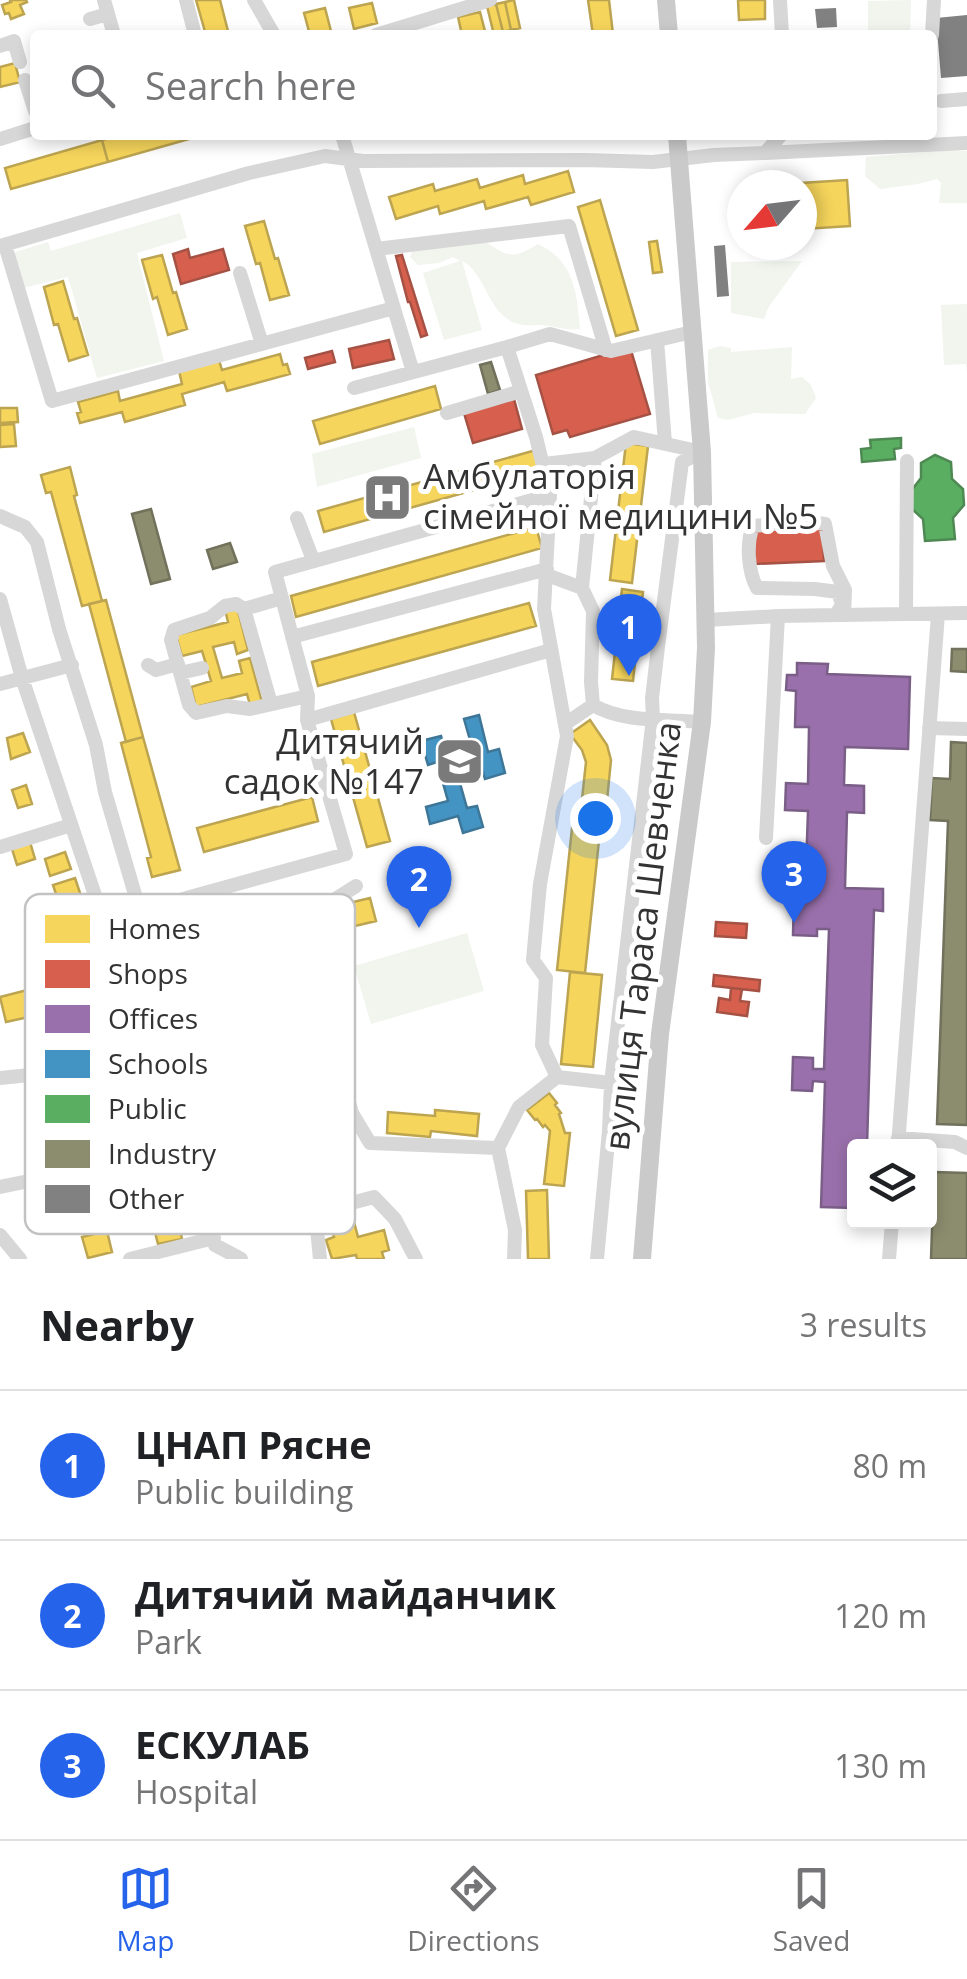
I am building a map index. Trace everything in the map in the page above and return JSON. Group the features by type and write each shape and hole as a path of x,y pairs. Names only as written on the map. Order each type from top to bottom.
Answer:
{"main road":[{"path":"666,0 669,30"},
{"name":"вулиця Тараса Шевченка","path":"642,1259 660,1034 702,722 706,620 702,452 677,140"}],"street":[{"path":"186,0 195,30"},
{"path":"254,0 271,30"},
{"path":"392,30 490,0"},
{"path":"780,0 782,30"},
{"path":"932,30 934,0"},
{"path":"90,19 106,7"},
{"path":"7,44 20,62"},
{"path":"941,101 967,99"},
{"path":"0,139 30,130"},
{"path":"344,140 413,372"},
{"path":"765,153 777,140"},
{"path":"394,308 52,401 2,246 249,173 325,156 362,160 653,162 854,142 967,144"},
{"path":"734,154 734,170"},
{"path":"376,249 568,226 606,350"},
{"path":"240,273 262,344"},
{"path":"354,388 550,334 610,350 692,332"},
{"path":"657,340 665,443"},
{"path":"507,347 544,464 550,496 544,609 566,736 540,884 533,960 546,978 542,1046 557,1077"},
{"path":"447,414 520,391"},
{"path":"544,464 595,458 634,437 702,452"},
{"path":"597,1259 611,1083 653,718 652,698 682,462 702,452"},
{"path":"593,705 593,611 582,588 595,458"},
{"path":"906,614 907,461"},
{"path":"201,894 346,854 307,720 308,696 275,572 550,496"},
{"path":"0,516 25,526 37,542 135,894"},
{"path":"297,518 314,560"},
{"path":"804,521 825,524 834,566 845,590 840,615 838,592 757,588 751,577 749,534 753,526 804,521"},
{"path":"292,637 547,572 582,588"},
{"path":"244,609 282,598"},
{"path":"0,599 22,678 94,894"},
{"path":"271,704 244,609 236,604 225,606 210,618 174,630 172,640 179,669 189,706 196,713 227,706 250,709 308,696"},
{"path":"706,620 967,613"},
{"path":"898,1139 938,614"},
{"path":"766,838 778,616"},
{"path":"307,720 551,650"},
{"path":"0,684 72,665"},
{"path":"148,665 156,670 202,668"},
{"path":"593,705 604,712 702,722"},
{"path":"565,724 593,705"},
{"path":"929,728 967,729"},
{"path":"0,847 71,825"},
{"path":"343,894 356,886"},
{"path":"0,1078 25,1075"},
{"path":"514,1259 515,1230 498,1148 519,1107 557,1077 611,1083"},
{"path":"355,1118 370,1143 498,1148"},
{"path":"937,1142 954,1142 967,1148"},
{"path":"0,1188 25,1184"},
{"path":"355,1202 374,1197 395,1219 416,1259"},
{"path":"889,1259 891,1229"},
{"path":"0,1234 20,1259"},
{"path":"213,1234 215,1245 241,1259"},
{"path":"318,1234 320,1259"},
{"path":"130,1259 214,1238"}],"shaded area":[{"path":"911,0 910,30 868,30 868,1"},
{"path":"967,151 967,203 939,203 941,183 937,179 880,189 865,176 866,157"},
{"path":"180,213 187,238 137,253 164,361 97,378 68,277 23,288 12,253 48,242 51,251"},
{"path":"484,241 510,254 522,253 538,244 559,259 575,290 580,329 520,325 508,319 493,303 477,274 462,261 482,330 444,340 423,273 460,261 453,257 418,265 410,257 414,246"},
{"path":"802,261 764,319 731,313 731,262"},
{"path":"967,304 967,373 966,364 944,365 941,305"},
{"path":"792,347 791,379 802,377 811,385 816,398 805,414 754,413 728,420 718,418 708,382 708,350 731,348 731,352"},
{"path":"414,427 421,458 317,487 312,454"},
{"path":"467,933 484,991 371,1024 355,966"}],"building: Homes":[{"path":"10,0 26,0 20,5 24,14 11,19 9,13 5,14 2,5"},
{"path":"196,0 220,0 228,30 205,30"},
{"path":"514,0 520,28 511,30 505,2"},
{"path":"588,0 609,0 613,30 592,30"},
{"path":"738,0 765,0 765,19 739,20"},
{"path":"505,2 511,30 502,30 496,4"},
{"path":"372,3 377,23 354,29 349,8"},
{"path":"496,4 502,30 493,30 487,6"},
{"path":"325,8 331,30 309,30 304,13"},
{"path":"480,12 485,30 461,30 458,17"},
{"path":"15,63 20,82 0,87 0,67"},
{"path":"102,140 185,140 108,162"},
{"path":"102,140 108,162 11,189 5,168"},
{"path":"568,171 574,192 531,205 528,197 486,209 484,201 440,214 438,206 396,219 389,197 433,184 435,191 477,179 480,188 523,175 525,184"},
{"path":"847,180 850,226 817,228 817,182"},
{"path":"600,200 638,330 616,336 578,207"},
{"path":"264,221 289,295 270,300 245,226"},
{"path":"657,241 662,272 653,273 649,242"},
{"path":"162,255 187,329 168,335 142,260"},
{"path":"63,281 88,355 69,361 44,287"},
{"path":"280,354 290,374 227,391 224,382 182,394 185,405 125,422 122,412 80,423 78,402 118,391 120,401 182,384 179,371 219,360 222,370"},
{"path":"435,386 441,409 320,444 313,421"},
{"path":"0,408 17,408 18,422 0,423"},
{"path":"14,424 16,446 0,447 0,425"},
{"path":"626,443 648,446 632,583 610,580"},
{"path":"536,450 542,471 324,532 318,511"},
{"path":"70,467 102,601 82,606 51,492 46,493 41,475"},
{"path":"536,527 542,548 296,617 291,596"},
{"path":"622,589 643,592 633,681 612,679"},
{"path":"106,600 143,737 126,742 89,604"},
{"path":"529,603 536,626 318,686 312,662"},
{"path":"237,607 248,650 237,654 234,642 213,647 222,678 242,673 239,661 250,658 262,702 250,705 247,694 196,707 191,687 211,681 202,651 182,656 176,635 228,622 225,610"},
{"path":"354,712 390,841 367,847 331,719"},
{"path":"590,720 607,745 611,760 606,811 581,808 586,762 570,734"},
{"path":"23,733 30,752 11,759 7,738"},
{"path":"143,737 180,870 152,877 147,858 151,857 121,743"},
{"path":"26,785 32,804 18,808 12,790"},
{"path":"312,797 318,821 204,852 197,828"},
{"path":"572,828 600,831 585,973 557,970"},
{"path":"30,842 35,859 17,865 12,849"},
{"path":"65,852 71,869 50,876 45,859"},
{"path":"75,878 80,894 56,894 53,885"},
{"path":"370,898 376,921 355,926 355,902"},
{"path":"570,972 602,975 593,1067 561,1064"},
{"path":"25,991 25,1018 6,1022 0,997"},
{"path":"549,1093 561,1113 565,1133 570,1133 564,1186 544,1184 550,1131 527,1110"},
{"path":"435,1110 479,1114 477,1136 431,1131 430,1137 387,1133 388,1112 435,1116"},
{"path":"547,1190 549,1259 528,1259 526,1191"},
{"path":"355,1226 358,1237 384,1230 389,1250 382,1252 384,1259 357,1259 356,1255 332,1259 326,1240 333,1234 355,1234"},
{"path":"108,1234 112,1252 88,1258 82,1237"},
{"path":"155,1234 181,1234 182,1239 158,1244"}],"building: Shops":[{"path":"188,249 190,258 223,249 229,270 181,284 173,254"},
{"path":"402,255 427,335 421,337 396,256"},
{"path":"389,340 394,359 353,368 349,349"},
{"path":"630,347 650,414 570,437 567,430 553,434 536,375"},
{"path":"332,351 335,362 308,369 305,358"},
{"path":"514,399 522,429 473,443 464,413"},
{"path":"822,526 824,561 755,564 753,529"},
{"path":"716,922 747,924 746,938 715,936"},
{"path":"714,975 760,980 759,991 713,986"},
{"path":"714,975 760,980 759,991 713,986"},
{"path":"731,988 742,989 740,1001 749,1002 747,1016 717,1012 719,998 730,1000"}],"building: Offices":[{"path":"797,663 828,664 827,674 910,677 908,749 845,747 844,785 864,786 864,813 847,812 845,888 883,889 883,911 874,910 867,1139 847,1139 847,1208 821,1207 825,1082 813,1081 812,1091 792,1090 793,1057 813,1058 813,1069 824,1069 829,929 817,929 817,936 793,935 794,897 805,897 808,811 785,810 786,783 808,784 809,727 795,727 796,691 786,690 787,675 797,675"},
{"path":"797,663 828,664 827,674 910,677 908,749 845,747 844,785 864,786 864,813 847,812 845,888 883,889 883,911 874,910 867,1139 847,1139 847,1208 821,1207 825,1082 813,1081 812,1091 792,1090 793,1057 813,1058 813,1069 824,1069 829,929 817,929 817,936 793,935 794,897 805,897 808,811 785,810 786,783 808,784 809,727 795,727 796,691 786,690 787,675 797,675"}],"building: Schools":[{"path":"479,715 488,752 499,749 505,773 485,779 480,762 456,769 467,808 477,806 483,827 463,833 458,816 430,824 426,807 448,801 437,762 428,765 421,741 441,736 446,754 472,747 464,719"}],"building: Public":[{"path":"901,438 901,448 894,449 895,459 862,462 861,449 871,448 870,440"},
{"path":"935,455 951,462 952,479 963,489 964,505 953,518 955,539 925,541 923,519 912,509 911,491 921,478 921,463"}],"building: Industry":[{"path":"491,362 500,390 488,394 480,365"},
{"path":"151,509 170,579 151,584 132,514"},
{"path":"230,543 237,562 213,569 207,550"},
{"path":"952,649 967,649 967,672 951,671"},
{"path":"951,742 967,743 967,1125 937,1124 948,821 930,820 932,778 950,779"},
{"path":"937,1172 967,1173 967,1259 931,1259 932,1229 937,1229"}],"building: Other":[{"path":"836,8 837,27 817,28 815,9"},
{"path":"967,15 967,76 941,78 936,18"},
{"path":"725,245 729,296 717,297 714,246"}],"place":[{"name":"Амбулаторія сімейної медицини №5","path":"388,497"},
{"name":"ЦНАП Рясне","path":"629,676"},
{"name":"Дитячий садок №147","path":"459,762"},
{"name":"ЕСКУЛАБ","path":"794,923"},
{"name":"Дитячий майданчик","path":"419,928"}]}
